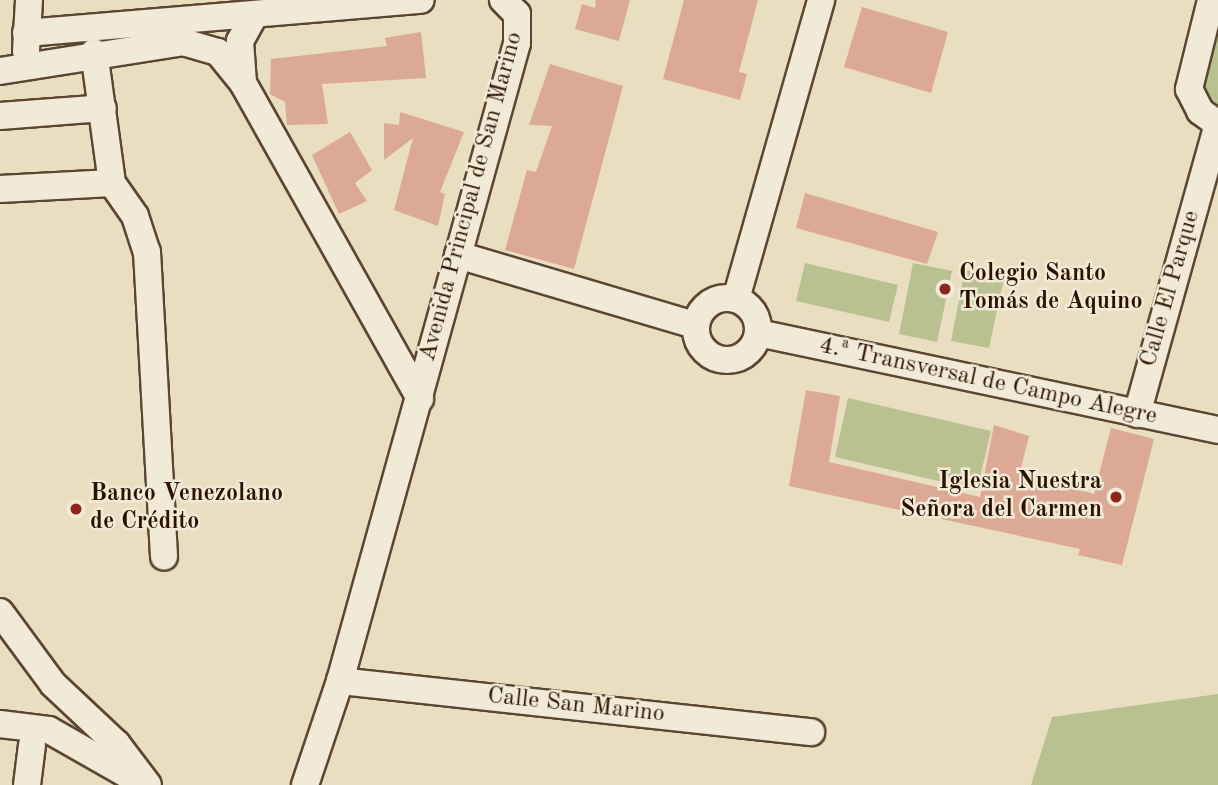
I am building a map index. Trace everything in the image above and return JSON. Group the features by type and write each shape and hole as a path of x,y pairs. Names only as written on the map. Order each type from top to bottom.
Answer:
{"street":[{"path":"13,69 26,33 29,0"},
{"path":"26,33 421,0"},
{"name":"Avenida Principal de San Marino","path":"305,785 340,681 517,43 517,14 503,0"},
{"path":"736,299 821,0"},
{"name":"Calle El Parque","path":"1137,414 1218,124 1200,111 1189,89 1211,0"},
{"name":"Avenida Principal de San Marino","path":"243,83 240,41 255,14"},
{"name":"Avenida Principal de San Marino","path":"13,69 94,52 197,43 218,52 243,83 420,398"},
{"path":"94,52 112,183 135,216 147,252 163,557"},
{"path":"0,116 103,108"},
{"path":"0,189 112,183"},
{"path":"458,256 695,325"},
{"path":"736,299 755,316 758,333 742,356 723,360 699,344 695,325 709,303 736,299"},
{"name":"4.ª Transversal de Campo Alegre","path":"758,333 1218,430"},
{"path":"0,612 53,684 117,744 146,785"},
{"name":"Calle San Marino","path":"340,681 811,732"},
{"path":"27,785 53,684"},
{"path":"0,724 94,750 146,785"}],"green space":[{"path":"1211,0 1218,0 1218,124 1200,111"},
{"path":"805,263 898,285 889,322 796,301"},
{"path":"913,263 952,271 937,342 899,334"},
{"path":"965,270 1004,278 989,348 951,341"},
{"path":"848,398 991,431 977,490 835,457"},
{"path":"1218,694 1218,785 1031,785 1052,717"}],"building":[{"path":"596,0 630,0 619,41 575,29 582,4 595,8"},
{"path":"684,0 758,0 739,72 747,74 740,100 663,79"},
{"path":"862,7 948,32 931,93 844,67"},
{"path":"421,32 426,78 322,84 328,124 287,125 285,102 270,94 271,59 387,46 385,38"},
{"path":"550,64 623,86 574,269 505,250 527,170 536,172 552,126 529,125"},
{"path":"400,112 464,132 440,192 445,194 438,226 394,210 413,138 384,160 384,123 399,125"},
{"path":"350,132 372,170 355,183 367,201 339,214 312,155"},
{"path":"805,193 938,232 927,264 796,228"},
{"path":"806,390 840,396 829,462 980,497 994,425 1029,436 1020,472 1094,494 1111,428 1154,439 1122,565 1078,555 1080,549 789,486"}],"place":[{"name":"Colegio Santo Tomás de Aquino","path":"945,289"},
{"name":"Iglesia Nuestra Señora del Carmen","path":"1116,497"},
{"name":"Banco Venezolano de Crédito","path":"76,509"}]}
